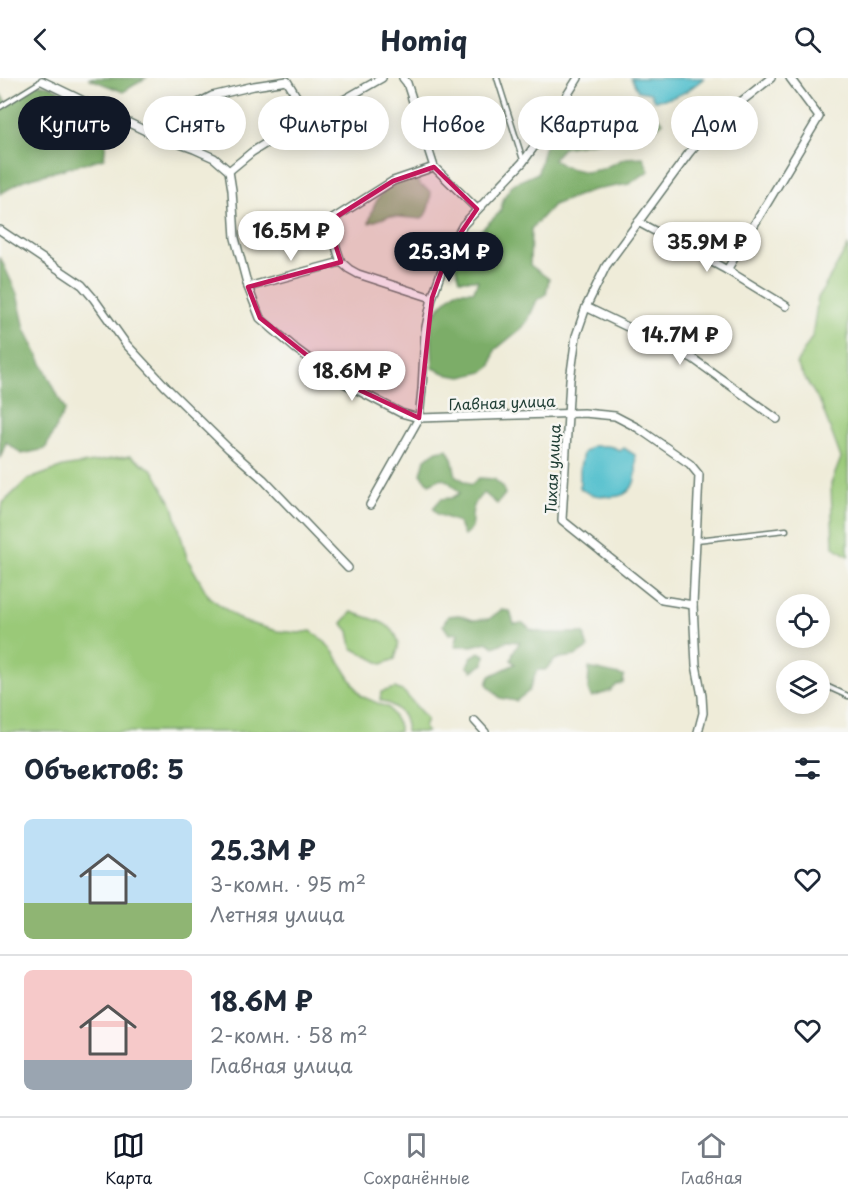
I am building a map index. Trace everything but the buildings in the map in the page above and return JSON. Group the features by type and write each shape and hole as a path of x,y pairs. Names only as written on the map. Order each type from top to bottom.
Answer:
{"street":[{"path":"350,96 382,78"},
{"path":"403,78 407,83 434,167 477,208"},
{"path":"370,505 419,418 425,332 432,298 449,249 463,225 477,208 523,162 578,78"},
{"name":"Тихая улица","path":"693,605 662,600 562,520 570,380 576,336 586,307 606,266 689,153 714,123 771,78"},
{"path":"727,270 819,117 790,78"},
{"path":"42,81 143,130"},
{"path":"212,96 287,81 296,96"},
{"path":"196,150 214,158 229,171 258,148"},
{"path":"432,298 349,269 341,262 328,222 393,181 434,167"},
{"name":"Главная улица","path":"229,171 235,238 248,287 260,318 296,349 338,380 401,413 419,418 568,413 615,416 638,428 690,464 699,475 693,605 696,665 704,713 698,732"},
{"path":"638,222 727,270 786,306"},
{"path":"0,230 82,285 126,344 166,387 263,479 348,568"},
{"path":"248,287 341,262"},
{"path":"586,307 692,358 777,419"},
{"path":"475,721 485,732"}],"lane":[{"path":"497,78 523,162"},
{"path":"0,107 42,81"},
{"path":"696,540 786,531"},
{"path":"830,688 848,696"}],"highlighted area":[{"path":"434,167 477,209 449,250 432,298 419,418 338,380 260,318 248,287 341,262 328,222 393,181"}],"green space":[{"path":"88,78 146,78 123,92"},
{"path":"34,84 50,86 69,96 18,96 18,150 105,150 104,158 24,180 0,194 0,93 6,103"},
{"path":"544,150 561,150 553,159 565,167 586,172 602,169 625,158 643,157 649,171 629,184 593,190 553,205 531,229 530,265 549,279 546,294 537,300 528,320 522,328 495,350 491,366 483,372 462,377 449,375 433,368 431,321 440,306 456,291 474,291 478,280 460,280 455,265 462,256 480,254 480,231 500,212 504,197 513,184 538,173"},
{"path":"409,180 419,182 431,192 428,210 422,219 389,216 369,223 377,200 382,194 393,185"},
{"path":"848,246 848,556 833,546 831,484 841,458 821,404 796,364 812,337 818,298"},
{"path":"0,257 17,294 25,329 65,410 45,449 22,454 6,442 0,459"},
{"path":"447,449 452,458 456,476 471,485 479,478 494,479 503,487 505,494 497,504 484,493 477,500 473,509 472,528 464,536 458,522 437,514 433,508 441,499 452,498 460,493 442,478 429,484 421,474 425,459 437,451"},
{"path":"130,456 153,470 173,506 187,558 209,597 242,621 277,631 299,633 311,631 334,653 361,696 389,708 399,726 399,732 0,732 0,518 3,503 27,480 63,467"},
{"path":"501,610 510,611 514,624 523,623 531,630 546,633 583,633 588,648 575,656 555,660 545,670 537,670 529,691 516,701 500,698 487,684 490,676 515,664 511,660 520,642 507,641 494,647 487,642 472,646 455,646 458,633 449,634 443,625 448,616 459,615 473,620 489,619"},
{"path":"352,612 379,621 391,629 398,643 395,659 382,664 352,648 349,631 342,623"},
{"path":"479,652 485,655 484,664 472,671 467,666 471,657"},
{"path":"589,668 624,676 623,683 610,691 592,697 588,690"},
{"path":"395,688 404,692 427,719 424,727 427,732 406,732 403,715 391,705 380,700 381,692"}],"water":[{"path":"631,78 704,78 682,94 669,98 659,99 659,96 638,91"},
{"path":"592,446 610,446 620,451 624,448 635,455 636,474 632,488 621,496 612,497 590,494 580,488 583,453"}]}
